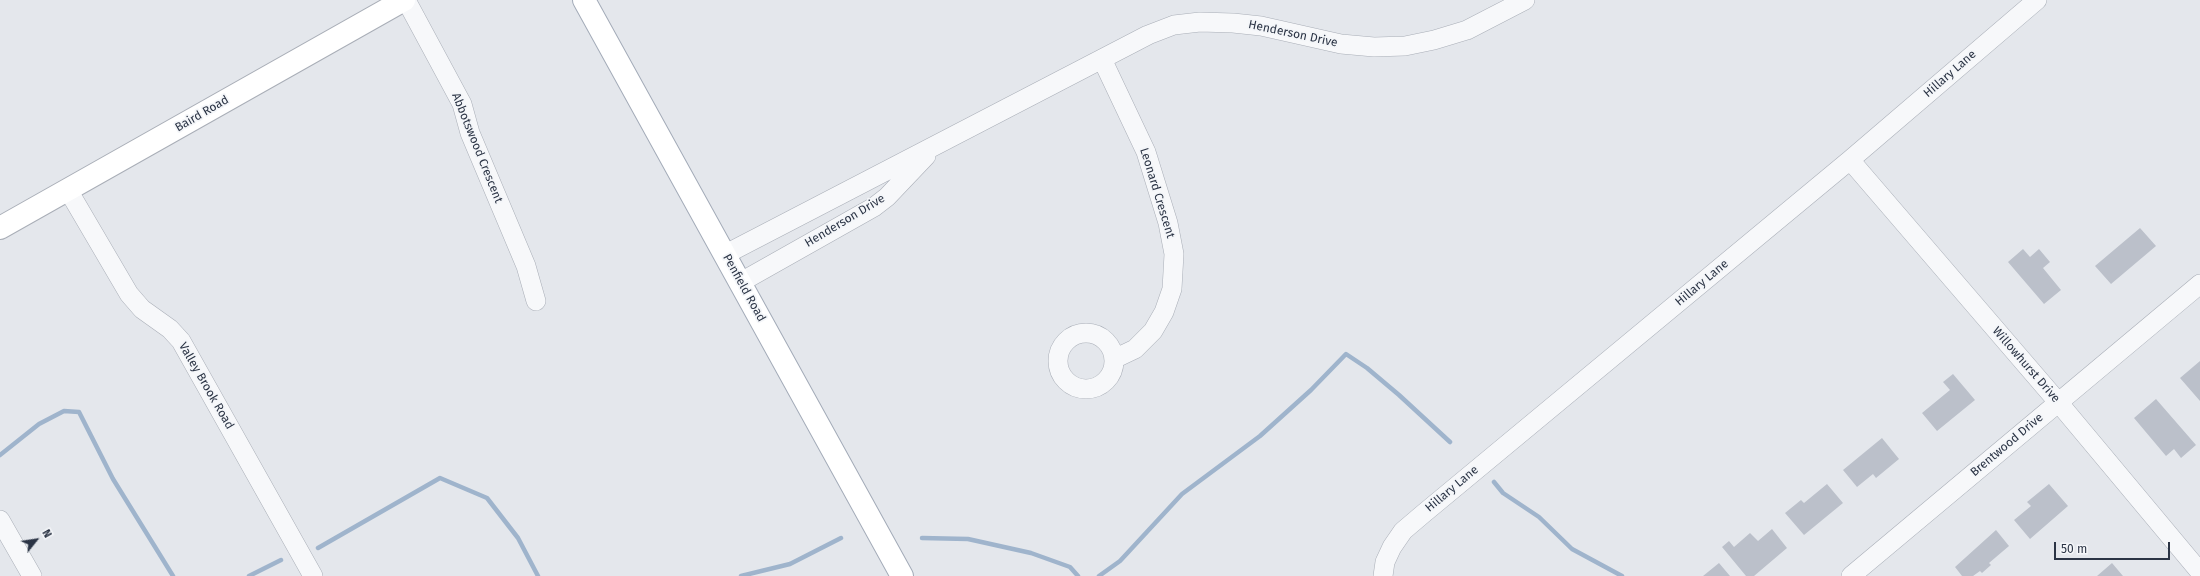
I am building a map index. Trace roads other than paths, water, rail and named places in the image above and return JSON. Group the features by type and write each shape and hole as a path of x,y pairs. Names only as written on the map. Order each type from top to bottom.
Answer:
{"main road":[{"name":"Baird Road","path":"0,228 405,0"},
{"name":"Penfield Road","path":"584,0 726,254 902,576"}],"street":[{"name":"Abbotswood Crescent","path":"405,0 462,104 470,133 526,266 536,301"},
{"name":"Henderson Drive","path":"726,254 1148,35 1174,26 1200,22 1261,26 1341,44 1374,47 1405,46 1434,40 1467,30 1525,0"},
{"name":"Hillary Lane","path":"1383,576 1385,562 1392,547 1408,526 1850,160 2037,0"},
{"name":"Leonard Crescent","path":"1102,59 1146,152 1168,223 1174,254 1172,290 1164,312 1153,331 1135,349 1114,359"},
{"name":"Henderson Drive","path":"741,282 874,207 887,197 936,145"},
{"name":"Willowhurst Drive","path":"1850,160 2058,402 2200,572"},
{"name":"Valley Brook Road","path":"68,190 129,294 142,309 170,329 181,341 313,576"},
{"name":"Brentwood Drive","path":"1851,576 2200,284"},
{"path":"0,520 32,576"}],"waterway":[{"path":"1099,576 1120,561 1182,494 1260,436 1311,390 1346,354 1367,368 1399,395 1450,442"},
{"path":"0,455 39,424 64,411 79,412 113,479 173,576"},
{"path":"318,548 440,478 487,498 518,538 538,576"},
{"path":"1494,482 1503,493 1539,517 1572,549 1622,576"},
{"path":"741,576 790,564 841,538"},
{"path":"922,538 968,539 1031,553 1070,567 1078,576"},
{"path":"249,576 281,560"}]}
